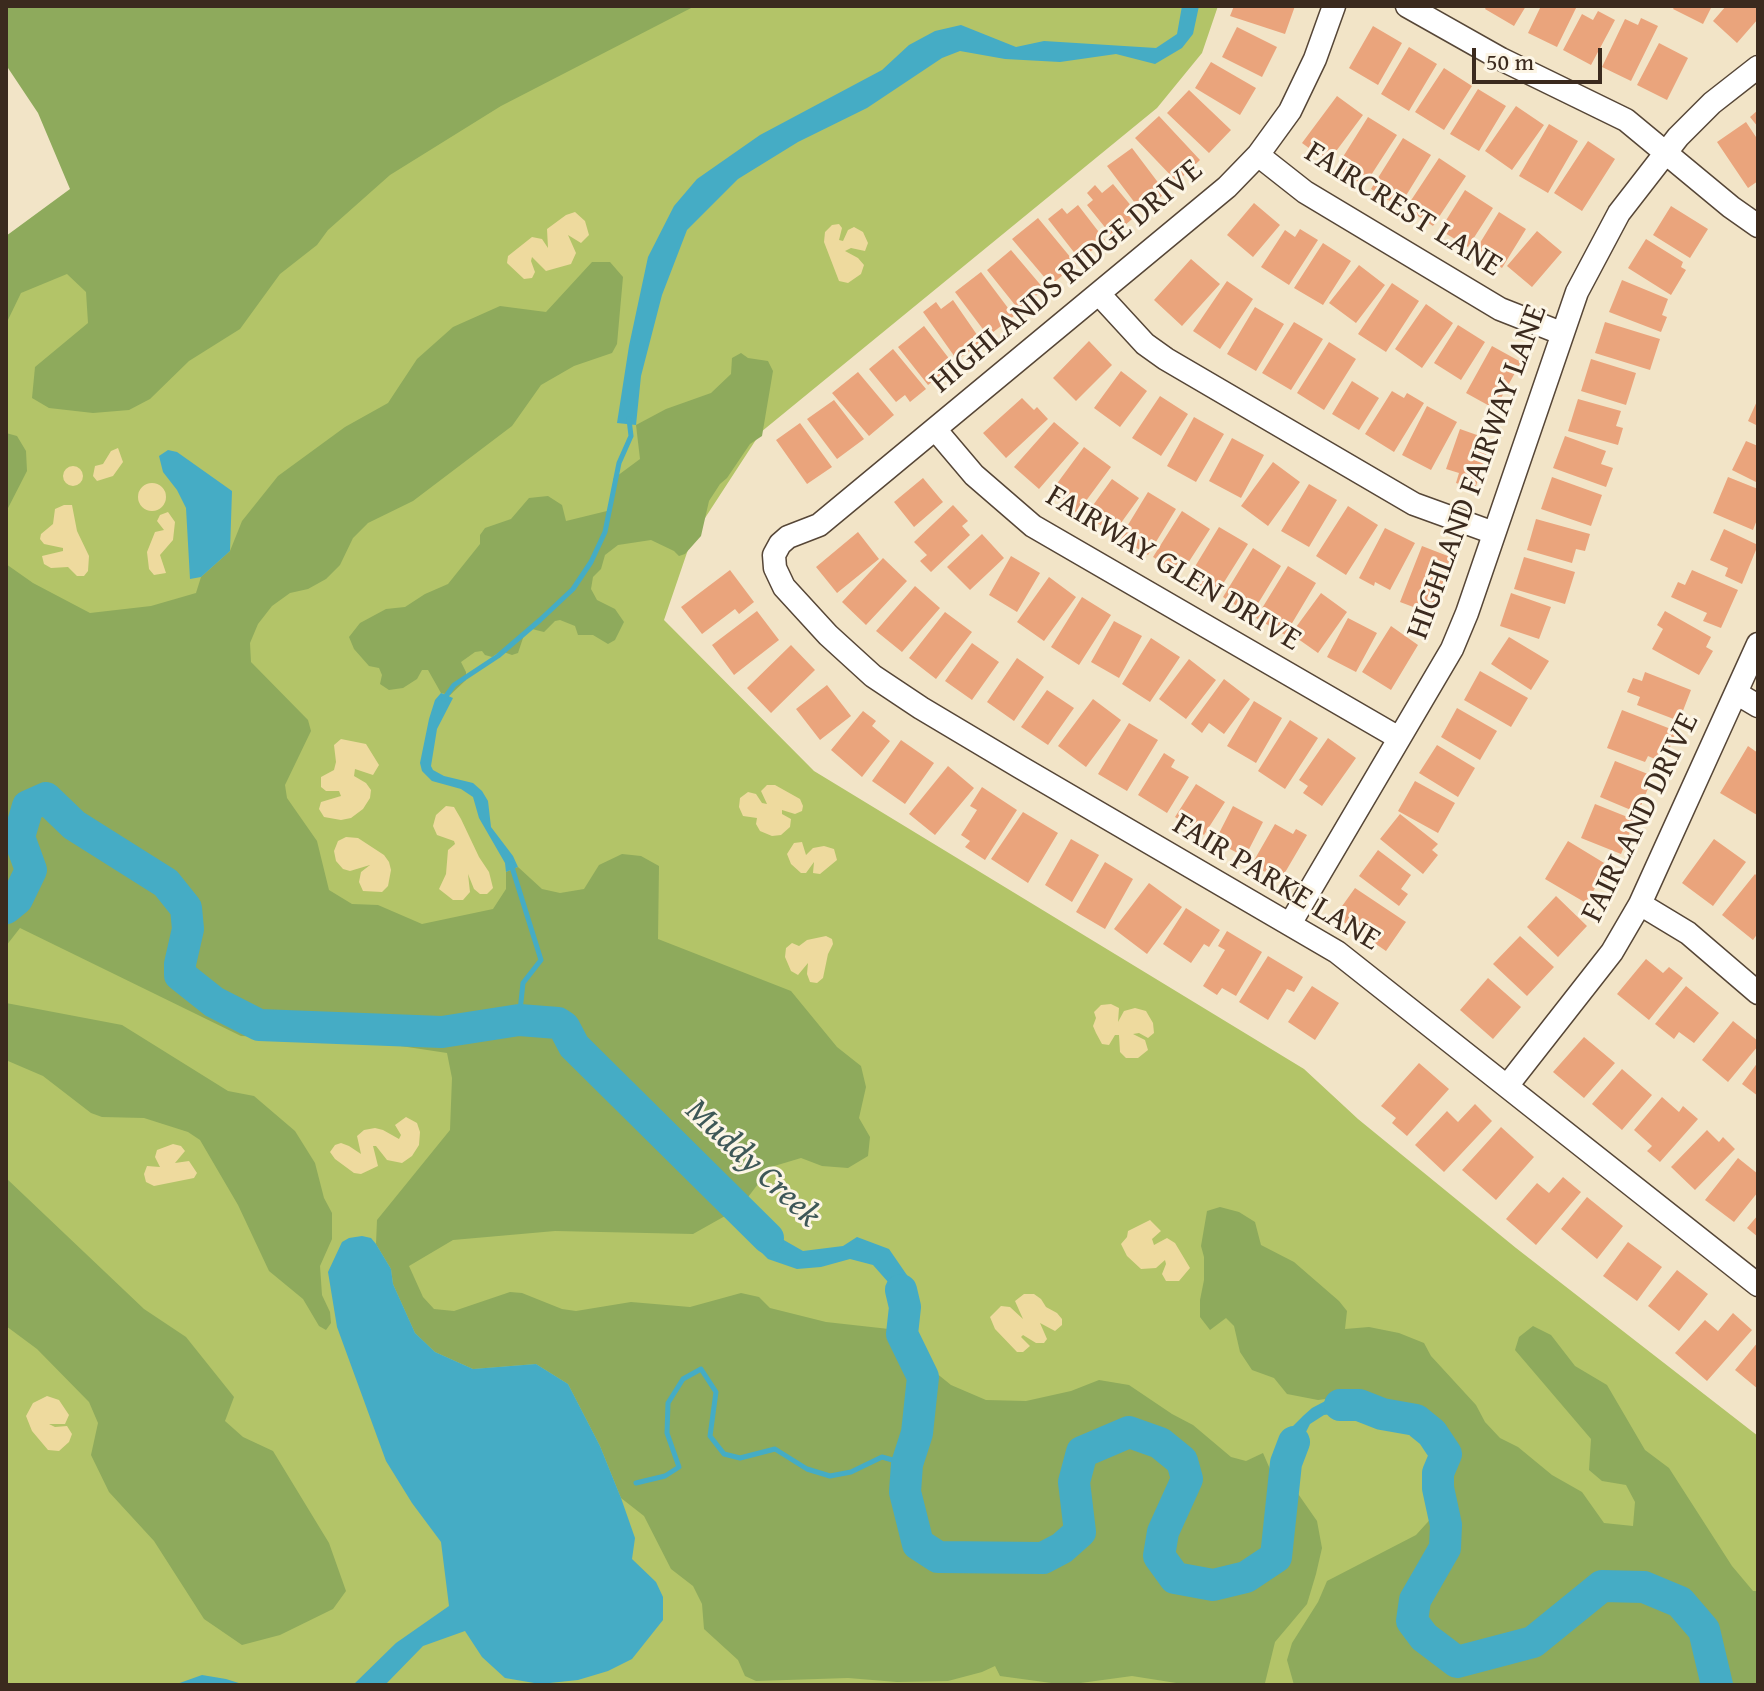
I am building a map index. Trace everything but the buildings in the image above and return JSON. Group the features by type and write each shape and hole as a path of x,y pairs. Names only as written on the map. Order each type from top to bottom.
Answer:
{"street":[{"name":"HIGHLANDS RIDGE DRIVE","path":"780,544 788,537 819,525 1194,217 1258,155 1290,111 1315,59 1334,6"},
{"path":"1407,6 1501,59 1626,120 1758,226"},
{"name":"HIGHLAND FAIRWAY LANE","path":"1290,924 1452,649 1467,613 1561,333 1577,292 1619,213 1666,152 1712,103 1758,67"},
{"name":"FAIRCREST LANE","path":"1258,155 1305,192 1500,309 1561,333"},
{"path":"1099,294 1135,335 1166,359 1414,504 1494,533"},
{"name":"FAIRWAY GLEN DRIVE","path":"935,429 974,475 1033,526 1399,738"},
{"name":"FAIR PARKE LANE","path":"780,544 774,555 775,568 784,587 828,635 873,676 958,730 1290,924 1359,968 1758,1285"},
{"name":"FAIRLAND DRIVE","path":"1507,1086 1612,952 1640,904 1758,644"},
{"path":"1736,693 1758,706"},
{"path":"1640,904 1688,933 1758,993"}],"green space":[{"path":"6,6 695,6 501,106 390,175 328,230 317,245 280,274 240,329 189,361 150,399 129,410 93,413 49,408 32,398 35,367 88,323 86,292 67,274 21,293 6,324 6,236 70,189 38,113 6,65"},
{"path":"549,6 1218,6 1202,53 1157,108 761,432 692,538 664,620 814,771 1304,1069 1358,1119 1516,1248 1758,1436 1758,1685 6,1685 6,236"},
{"path":"592,262 610,262 623,277 617,344 612,353 574,366 541,385 512,426 413,501 368,523 353,538 340,565 326,579 308,589 290,593 272,606 258,624 250,643 251,662 308,720 311,731 285,785 287,798 317,841 329,890 352,904 378,905 422,924 493,909 506,889 506,872 518,867 542,889 560,893 584,889 599,865 622,854 641,856 659,866 658,939 791,991 837,1047 861,1066 866,1087 859,1118 870,1137 868,1156 848,1168 822,1166 801,1158 771,1167 745,1201 693,1234 555,1231 453,1240 409,1266 423,1297 434,1309 454,1311 510,1292 522,1293 562,1309 576,1311 631,1302 690,1307 741,1293 759,1297 770,1308 826,1322 889,1329 917,1340 925,1364 951,1385 986,1400 1026,1401 1071,1391 1099,1380 1129,1385 1193,1425 1231,1457 1246,1461 1263,1453 1273,1476 1294,1488 1317,1521 1322,1548 1307,1604 1275,1642 1265,1683 1189,1685 1132,1676 1066,1685 1000,1676 995,1666 948,1681 897,1682 848,1678 756,1681 745,1676 738,1660 704,1629 702,1604 693,1586 671,1569 644,1516 621,1498 600,1446 568,1384 536,1364 473,1369 435,1352 415,1333 393,1284 391,1269 376,1244 377,1220 450,1130 452,1078 447,1053 361,1040 241,1036 20,928 6,946 6,564 33,583 90,613 151,606 196,593 201,577 230,551 242,521 278,476 345,427 388,403 417,359 453,327 500,306 546,312"},
{"path":"741,353 748,358 768,361 773,371 762,436 750,444 720,484 709,501 701,536 685,554 679,556 651,540 618,545 605,555 601,569 593,577 591,589 597,600 615,609 624,622 615,640 608,644 593,635 578,635 575,626 560,620 544,632 532,629 525,632 518,653 512,655 501,651 492,657 482,651 475,652 461,662 466,680 450,695 441,693 428,670 422,670 417,679 403,688 389,690 380,684 382,675 379,668 369,666 354,649 349,637 360,623 386,609 405,607 448,584 480,544 480,535 485,528 511,519 529,498 548,496 562,505 566,521 611,510 615,490 613,479 640,459 636,425 666,409 711,393 731,374 732,358"},
{"path":"6,433 17,436 26,451 27,471 6,512"},
{"path":"6,1003 122,1025 228,1091 254,1096 295,1131 315,1163 324,1198 332,1213 332,1239 320,1266 322,1295 330,1312 331,1323 326,1330 319,1326 303,1299 269,1271 238,1205 200,1140 188,1132 144,1118 102,1117 91,1113 43,1076 8,1061"},
{"path":"6,1178 144,1309 186,1337 234,1397 225,1421 243,1437 273,1451 329,1543 346,1591 333,1609 280,1635 242,1645 204,1619 154,1541 109,1492 91,1455 98,1423 89,1402 37,1349 6,1326"},
{"path":"1220,1207 1239,1212 1255,1222 1261,1245 1294,1262 1339,1301 1347,1311 1345,1329 1369,1327 1399,1333 1424,1343 1431,1356 1476,1405 1485,1422 1500,1438 1582,1492 1604,1523 1633,1526 1635,1502 1626,1485 1602,1481 1589,1470 1591,1439 1515,1350 1519,1337 1533,1326 1551,1335 1575,1366 1607,1385 1645,1450 1669,1468 1732,1566 1753,1591 1758,1591 1758,1685 1294,1685 1287,1660 1292,1643 1318,1602 1327,1581 1416,1535 1446,1502 1434,1494 1432,1470 1442,1454 1430,1439 1384,1404 1355,1395 1318,1400 1287,1394 1274,1378 1252,1370 1240,1352 1234,1326 1226,1318 1210,1330 1200,1317 1204,1280 1201,1246 1207,1211"}],"sand":[{"path":"575,212 585,221 589,235 581,243 568,235 576,253 571,264 546,271 532,257 535,272 532,278 524,279 507,263 508,256 532,237 542,239 548,248 547,229"},
{"path":"839,224 842,228 839,240 843,241 848,230 854,227 863,232 868,243 865,251 851,248 845,251 864,265 861,274 848,283 839,281 824,242 825,232 832,225"},
{"path":"118,448 123,462 113,476 97,481 93,476 95,466 103,464 111,451"},
{"path":"73,466 80,469 83,476 80,483 73,486 66,483 63,476 66,469"},
{"path":"152,483 162,487 166,497 162,507 152,511 142,507 138,497 142,487"},
{"path":"72,505 77,531 89,556 88,571 84,576 77,576 68,567 51,568 44,564 42,556 63,551 63,548 44,544 40,539 41,534 53,524 55,509"},
{"path":"168,512 175,522 173,540 160,555 166,573 154,575 149,569 147,552 155,532 164,530 157,521 160,515"},
{"path":"341,739 366,744 379,765 373,775 355,769 354,776 371,790 370,798 363,809 351,818 341,820 324,817 319,809 321,802 341,796 339,791 326,791 321,787 321,777 334,770 334,745"},
{"path":"767,785 775,785 800,799 803,806 802,811 795,814 782,810 782,814 791,819 790,827 781,835 772,836 760,831 757,818 743,816 739,807 740,798 748,792 756,794 762,803 767,804 761,791"},
{"path":"446,806 454,807 489,872 493,888 487,894 480,894 474,889 468,874 470,892 463,900 453,900 439,889 446,874 448,850 455,844 437,835 433,826 436,815"},
{"path":"346,837 358,838 384,855 389,862 388,886 382,892 363,891 359,882 361,872 370,865 350,871 343,869 336,861 334,851 338,841"},
{"path":"802,842 806,855 813,848 824,846 834,849 837,860 820,874 813,873 814,862 806,873 801,873 791,864 787,854 794,843"},
{"path":"826,936 832,939 833,944 823,978 817,983 810,982 808,963 798,975 791,971 785,957 786,948 792,943 799,946 807,940"},
{"path":"1111,1004 1119,1008 1118,1022 1124,1011 1135,1008 1146,1011 1153,1023 1154,1033 1148,1038 1139,1033 1133,1034 1145,1040 1148,1050 1138,1058 1126,1058 1120,1052 1119,1035 1115,1035 1109,1045 1102,1044 1096,1033 1094,1012 1101,1005"},
{"path":"406,1117 417,1123 419,1145 412,1156 402,1163 387,1160 373,1146 378,1166 361,1174 354,1173 330,1152 341,1143 361,1154 357,1136 364,1130 383,1130 399,1139 401,1135 395,1125"},
{"path":"173,1144 185,1151 175,1163 189,1161 197,1173 194,1178 154,1186 146,1182 144,1174 147,1166 160,1167 155,1157 157,1150"},
{"path":"1150,1220 1161,1231 1152,1239 1154,1245 1167,1238 1175,1243 1190,1268 1179,1281 1166,1281 1162,1274 1165,1260 1156,1268 1141,1269 1127,1256 1121,1244 1128,1231"},
{"path":"1024,1294 1034,1294 1041,1299 1062,1319 1062,1325 1055,1331 1040,1323 1047,1339 1044,1343 1036,1343 1023,1335 1021,1337 1030,1346 1023,1352 1017,1352 995,1329 990,1317 1001,1306 1010,1307 1023,1319 1015,1301"},
{"path":"47,1396 59,1400 69,1415 65,1424 49,1424 67,1426 72,1434 69,1442 59,1451 48,1450 32,1431 26,1416 33,1403"}],"water":[{"path":"1182,6 1199,6 1193,34 1182,48 1155,64 1116,54 1060,62 1005,59 960,51 942,58 867,108 798,142 738,179 687,230 662,295 641,376 636,425 617,423 648,257 674,206 697,179 760,135 882,70 909,45 935,31 961,25 1016,47 1044,41 1156,48 1177,34"},
{"path":"168,450 177,452 232,491 230,551 201,577 190,579 186,508 163,472 159,456"},
{"path":"441,693 453,698 437,729 431,766 444,776 473,783 482,791 488,801 491,827 518,867 506,872 505,863 479,818 473,797 461,789 432,781 422,771 420,763 429,719 435,700"},
{"path":"745,1201 782,1239 803,1251 843,1246 857,1237 889,1249 911,1281 917,1340 889,1329 896,1291 873,1265 850,1259 821,1267 797,1269 768,1259 725,1216"},
{"path":"362,1236 371,1238 376,1244 391,1269 393,1284 415,1333 435,1352 473,1369 536,1364 568,1384 600,1446 621,1498 635,1538 632,1559 656,1582 663,1597 663,1620 632,1659 608,1671 578,1680 540,1684 505,1678 482,1657 465,1631 423,1646 385,1685 353,1685 396,1643 449,1606 441,1542 386,1461 337,1327 328,1272 342,1242"},
{"path":"1355,1395 1384,1404 1381,1422 1347,1412 1324,1415 1310,1424 1298,1448 1292,1469 1294,1488 1273,1476 1292,1427 1303,1416 1331,1398"},
{"path":"202,1675 226,1679 245,1685 174,1685"}],"waterway":[{"path":"444,699 454,685 498,656 540,620 573,589 591,562 605,532 619,463 631,436 629,419"},
{"name":"Muddy Creek","path":"6,908 17,899 31,870 19,837 28,806 46,798 74,825 166,883 186,908 188,929 180,975 214,1002 259,1025 442,1032 519,1020 558,1023 564,1027 574,1046 768,1238"},
{"path":"511,864 541,960 523,983 519,1020"},
{"name":"Muddy Creek","path":"901,1290 905,1307 902,1334 923,1377 917,1433 907,1464 905,1492 918,1544 938,1557 1043,1558 1062,1548 1080,1532 1074,1482 1082,1452 1129,1432 1160,1443 1182,1461 1187,1479 1163,1532 1159,1556 1175,1578 1213,1585 1246,1577 1276,1557 1286,1463 1294,1442"},
{"path":"636,1483 665,1476 679,1467 667,1433 668,1403 683,1379 701,1369 716,1392 710,1436 724,1454 740,1458 775,1449 807,1469 830,1476 851,1472 882,1457 907,1464"},
{"name":"Muddy Creek","path":"1340,1405 1359,1405 1382,1414 1416,1420 1432,1433 1446,1454 1438,1473 1446,1525 1445,1548 1415,1600 1412,1621 1424,1637 1457,1662 1533,1642 1602,1586 1644,1587 1680,1602 1704,1630 1717,1685"}]}
